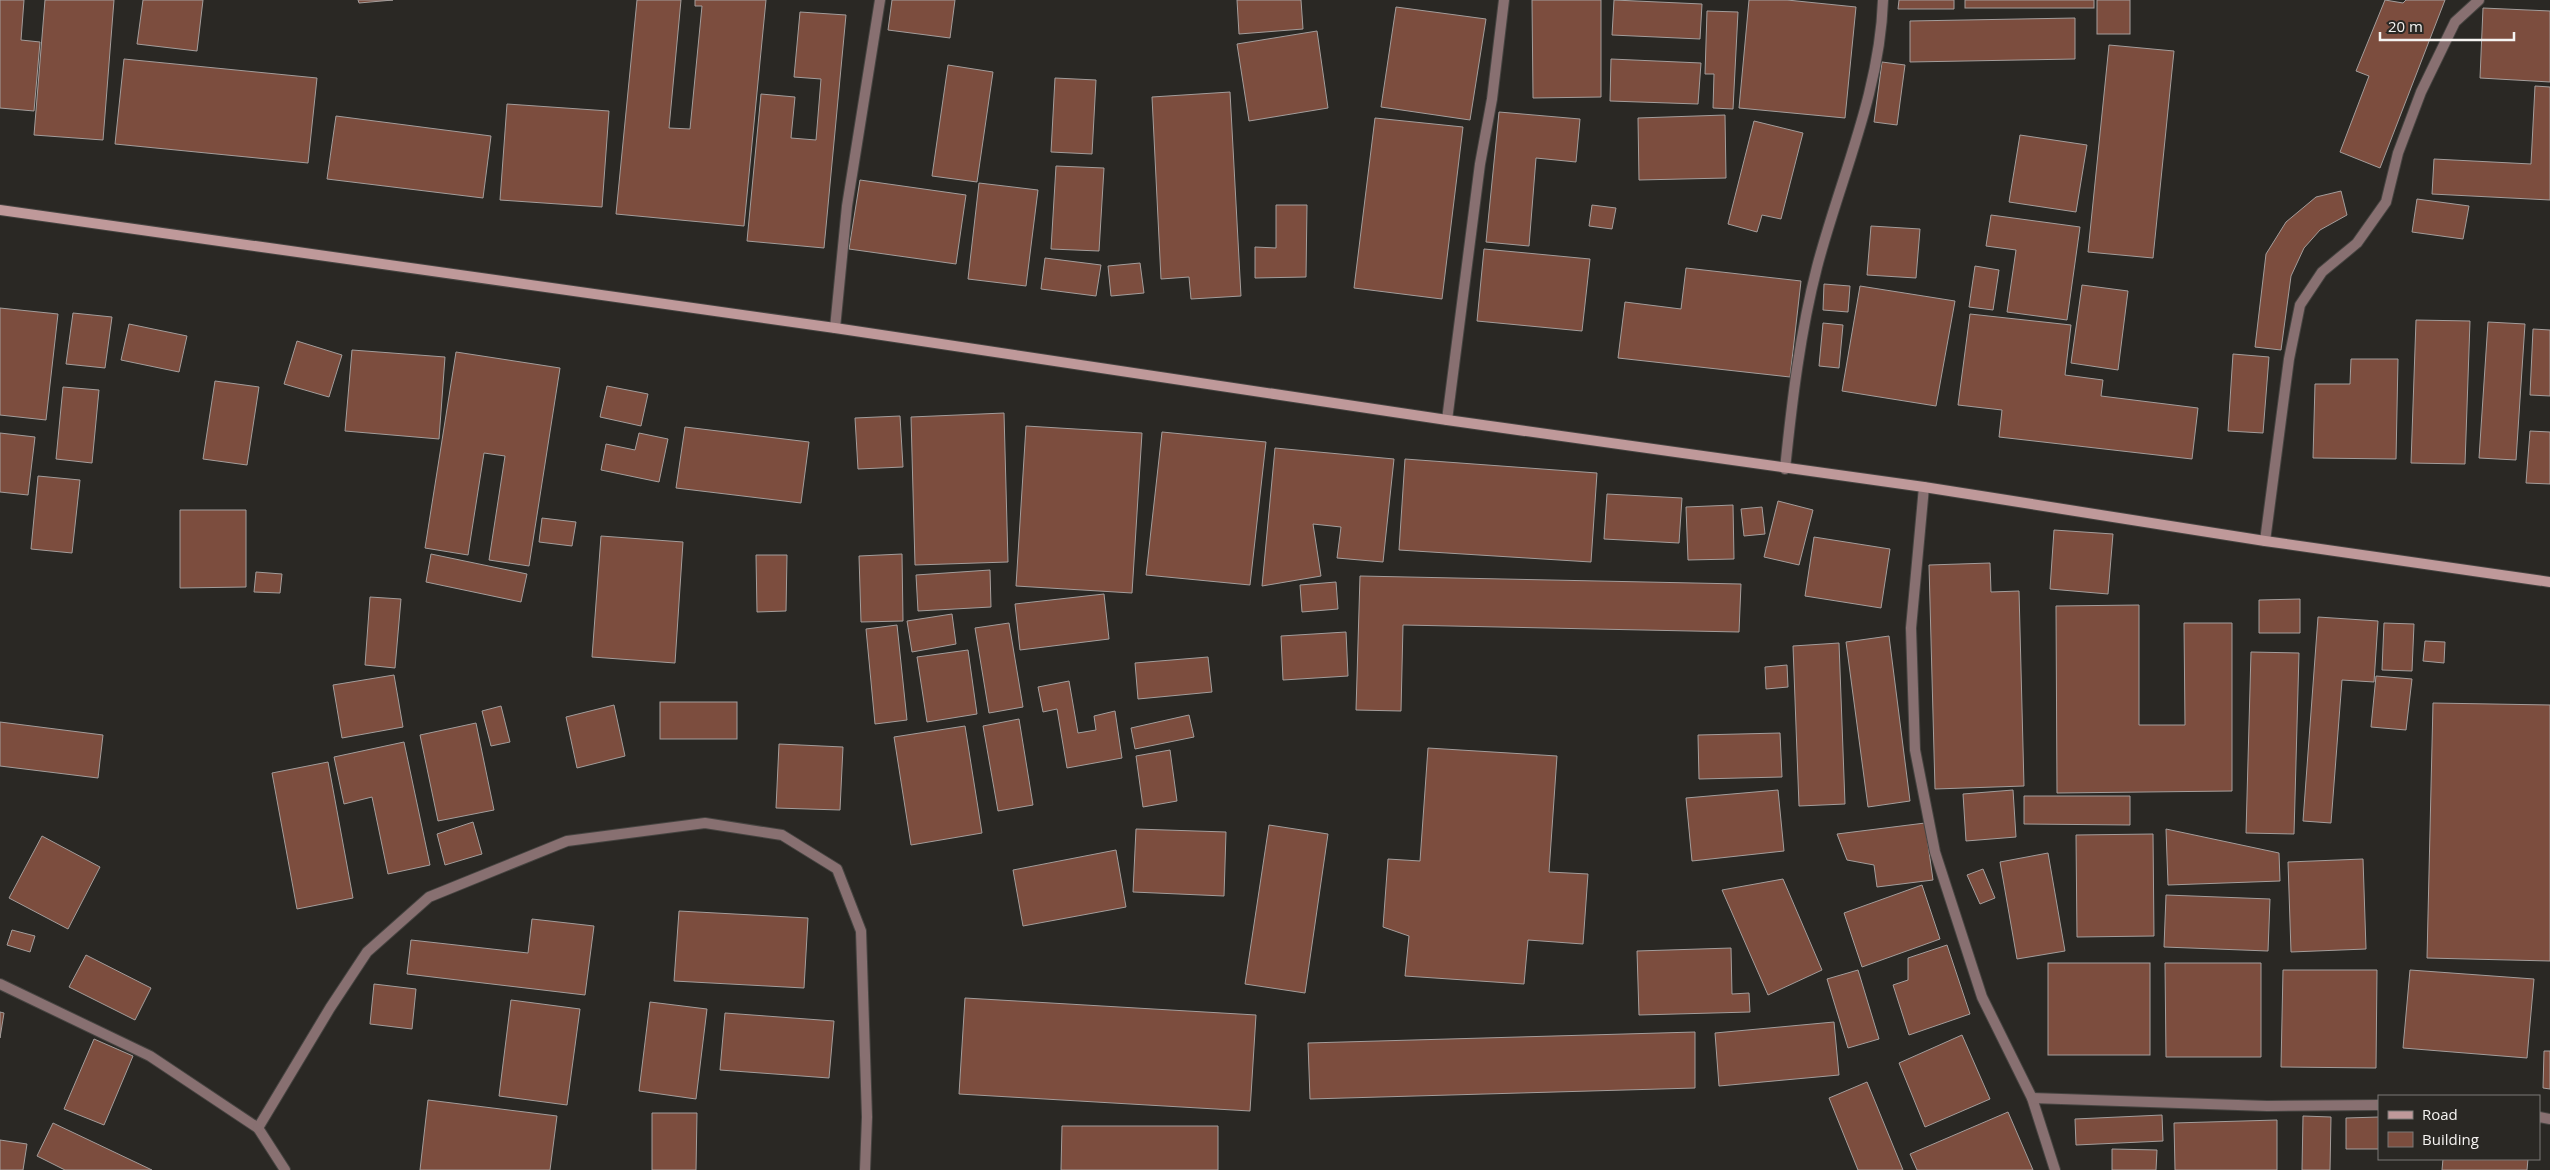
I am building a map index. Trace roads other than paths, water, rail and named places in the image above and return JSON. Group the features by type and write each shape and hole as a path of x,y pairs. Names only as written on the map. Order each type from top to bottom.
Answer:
{"main road":[{"path":"0,210 835,328 1447,420 1785,469 1924,487 2265,541 2550,582"}],"street":[{"path":"835,328 847,206 880,0"},
{"path":"1447,420 1480,164 1492,99 1504,0"},
{"path":"1785,469 1795,380 1817,268 1857,139 1882,34 1883,0"},
{"path":"2265,541 2289,359 2300,304 2322,272 2357,243 2386,202 2398,153 2422,92 2455,22 2479,0"},
{"path":"1924,487 1911,628 1915,750 1935,852 1982,997 2032,1098 2054,1170"},
{"path":"258,1128 330,1008 367,952 429,897 567,841 705,824 782,835 837,870 861,931 867,1117 865,1170"},
{"path":"0,984 150,1056 258,1128 284,1170"},
{"path":"2032,1098 2267,1106 2378,1105"}]}
